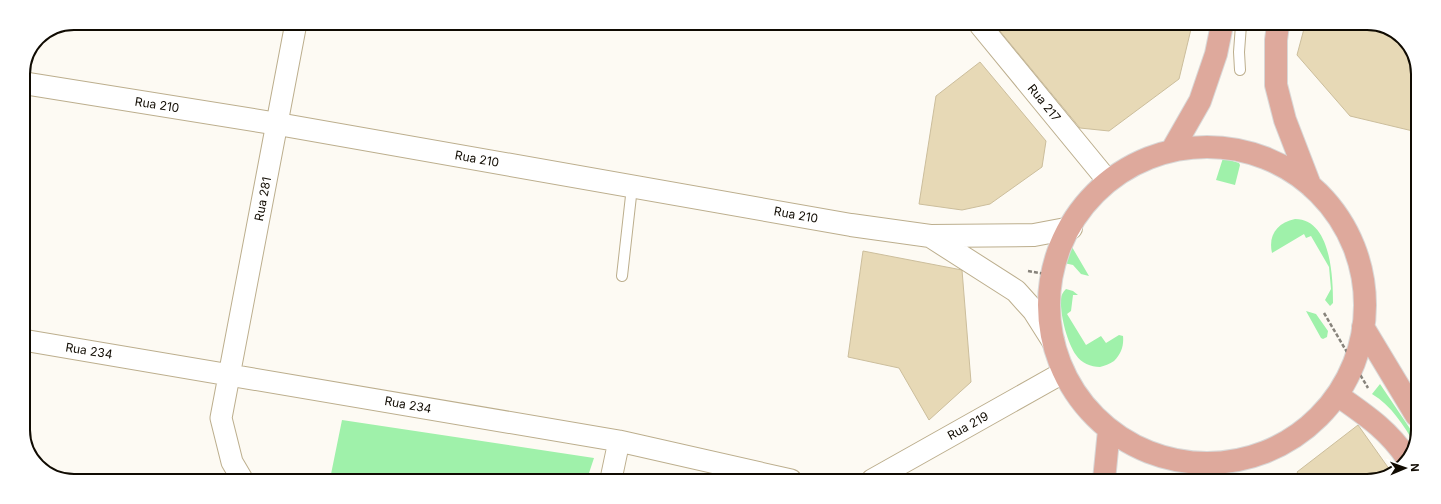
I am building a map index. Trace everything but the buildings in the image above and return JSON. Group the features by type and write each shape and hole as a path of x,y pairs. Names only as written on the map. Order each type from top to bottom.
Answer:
{"main road":[{"path":"1172,150 1200,101 1216,54 1221,30"},
{"path":"1278,30 1276,85 1285,120 1310,185"},
{"path":"1218,147 1249,153 1288,169 1310,185 1333,210 1351,240 1360,268 1364,297 1363,327 1358,353 1340,397 1327,412 1296,436 1258,456 1216,464 1166,458 1136,448 1109,430 1083,404 1064,372 1053,341 1049,308 1057,276 1055,259 1082,208 1108,181 1140,161 1172,150 1218,147"},
{"path":"1363,327 1411,407"},
{"path":"1340,397 1370,418 1384,430 1400,448"},
{"path":"1105,474 1109,430"},
{"path":"1206,474 1216,464"}],"street":[{"name":"Rua 281","path":"239,474 232,462 221,418 295,30"},
{"name":"Rua 217","path":"984,30 1108,181"},
{"name":"Rua 210","path":"30,84 278,124 851,225 930,236 1034,235 1071,228"},
{"name":"Rua 210","path":"930,236 1016,291 1034,311 1053,341"},
{"name":"Rua 234","path":"30,341 619,441 765,474"},
{"name":"Rua 219","path":"883,474 1064,372"},
{"path":"612,474 619,441"}],"lane":[{"path":"1240,70 1239,52 1241,30"},
{"path":"622,276 632,187"}],"path":[{"path":"1023,270 1057,276"},
{"path":"1324,313 1368,388"}],"green space":[{"path":"1223,158 1239,163 1240,165 1235,185 1216,180"},
{"path":"1295,219 1307,222 1316,228 1328,251 1332,279 1333,303 1330,306 1325,300 1331,289 1329,267 1311,236 1306,238 1304,234 1272,253 1271,241 1275,231 1283,223"},
{"path":"1072,247 1089,276 1081,274 1073,265 1064,263 1068,248"},
{"path":"1066,289 1073,291 1078,295 1073,295 1071,311 1067,314 1086,345 1101,336 1106,343 1119,335 1123,336 1122,350 1114,361 1100,367 1093,366 1086,364 1076,355 1067,336 1063,320 1061,298"},
{"path":"1306,311 1316,314 1328,331 1327,337 1323,339 1321,338"},
{"path":"1380,384 1411,430 1410,437 1391,410 1372,394"},
{"path":"342,420 594,458 589,474 331,474"}]}
